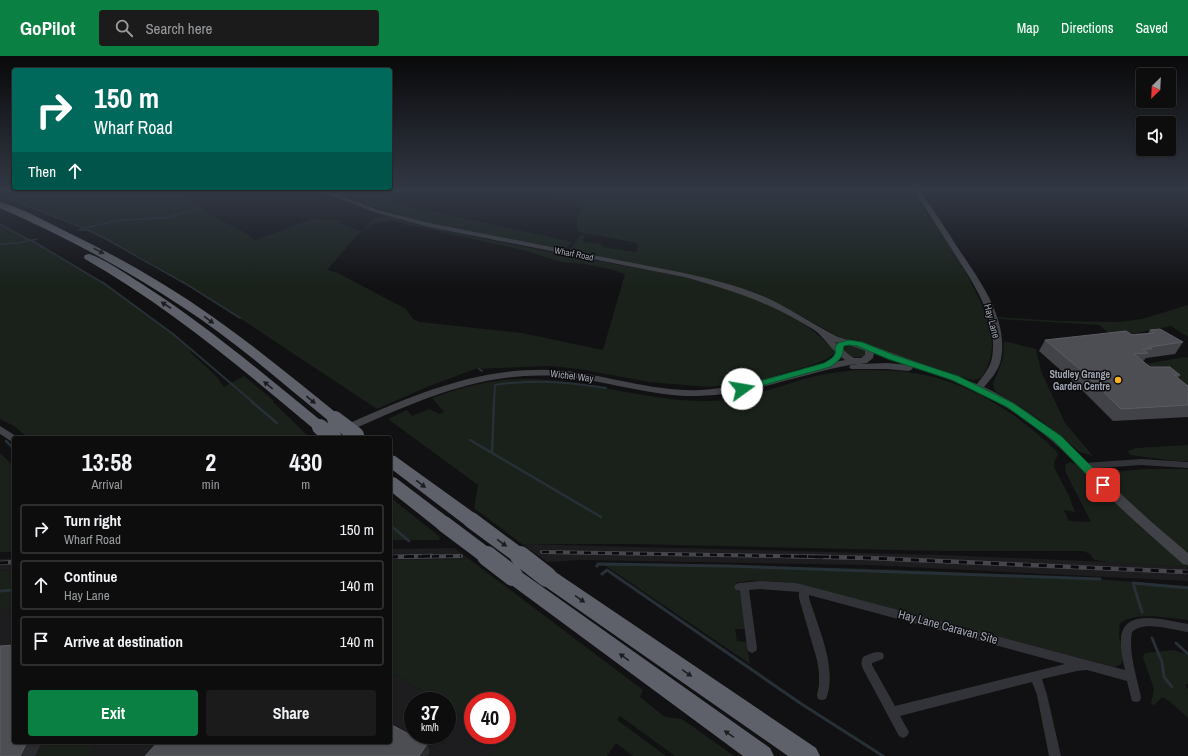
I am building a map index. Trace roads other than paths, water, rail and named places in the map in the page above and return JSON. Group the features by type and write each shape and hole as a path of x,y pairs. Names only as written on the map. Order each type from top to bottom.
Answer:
{"highway":[{"path":"19,222 46,234 98,262 175,310 225,349 322,433"},
{"path":"38,222 98,250 189,306 244,346 357,436"},
{"path":"392,461 547,577 808,756"},
{"path":"392,484 513,576 762,756"}],"main road":[{"name":"Wharf Road","path":"416,222 714,282 773,304 794,315 823,334 847,343 855,343 864,346 940,373 978,389"},
{"name":"Hay Lane","path":"938,222 985,297 997,338 997,356 991,372 978,389"},
{"name":"Wharf Road","path":"823,334 839,351 849,358 906,362"},
{"path":"839,351 841,345 847,343"},
{"path":"861,360 869,358 871,355 869,350 864,346"},
{"name":"Wichel Way","path":"827,365 836,360 839,351"},
{"name":"Wichel Way","path":"322,433 429,392 482,378 519,373 549,373 586,377 659,391 698,393 742,389 827,365 861,360"},
{"path":"811,370 882,366 940,373"},
{"path":"978,389 1010,405 1037,423 1064,445 1117,498 1187,559"},
{"path":"0,429 12,437"}],"street":[{"path":"1085,466 1141,462 1188,465"},
{"name":"Hay Lane Caravan Site","path":"752,648 741,587 776,585 804,589 1132,677"},
{"path":"804,589 804,598 824,669 825,684 822,695"},
{"path":"1136,697 1126,639 1131,627 1138,624 1150,623 1188,628"},
{"path":"879,656 867,660 866,666 903,732"},
{"name":"Hay Lane Caravan Site","path":"893,712 1077,666 1091,666"},
{"path":"1035,676 1042,695 1055,756"}],"waterway":[{"path":"68,222 84,228 81,229"},
{"path":"85,228 113,222"},
{"path":"0,224 29,240"},
{"path":"78,230 88,230 184,283"},
{"path":"31,240 37,239"},
{"path":"0,244 31,240"},
{"path":"31,240 103,283"},
{"path":"102,282 173,334 254,403"},
{"path":"183,282 240,318"},
{"path":"494,403 495,385 509,383 550,382 606,388"},
{"path":"252,402 277,423"},
{"path":"492,453 494,402"},
{"path":"470,440 492,453"},
{"path":"6,441 12,447"},
{"path":"492,453 601,517"},
{"path":"392,527 409,541"},
{"path":"597,566 598,564 728,566 1100,579"},
{"path":"602,574 607,570 800,703 883,756"},
{"path":"1142,612 1133,583 1188,588"},
{"path":"0,591 12,590"},
{"path":"1152,638 1162,662 1164,677 1172,687"},
{"path":"1176,643 1188,654"}],"railway":[{"path":"542,552 796,556"},
{"path":"392,557 432,556"},
{"path":"392,557 461,556"},
{"path":"783,556 796,556"},
{"path":"796,556 837,557"},
{"path":"796,556 869,558 1188,572"},
{"path":"0,563 12,562"}],"place":[{"name":"Studley Grange Garden Centre","path":"1118,380"}]}
